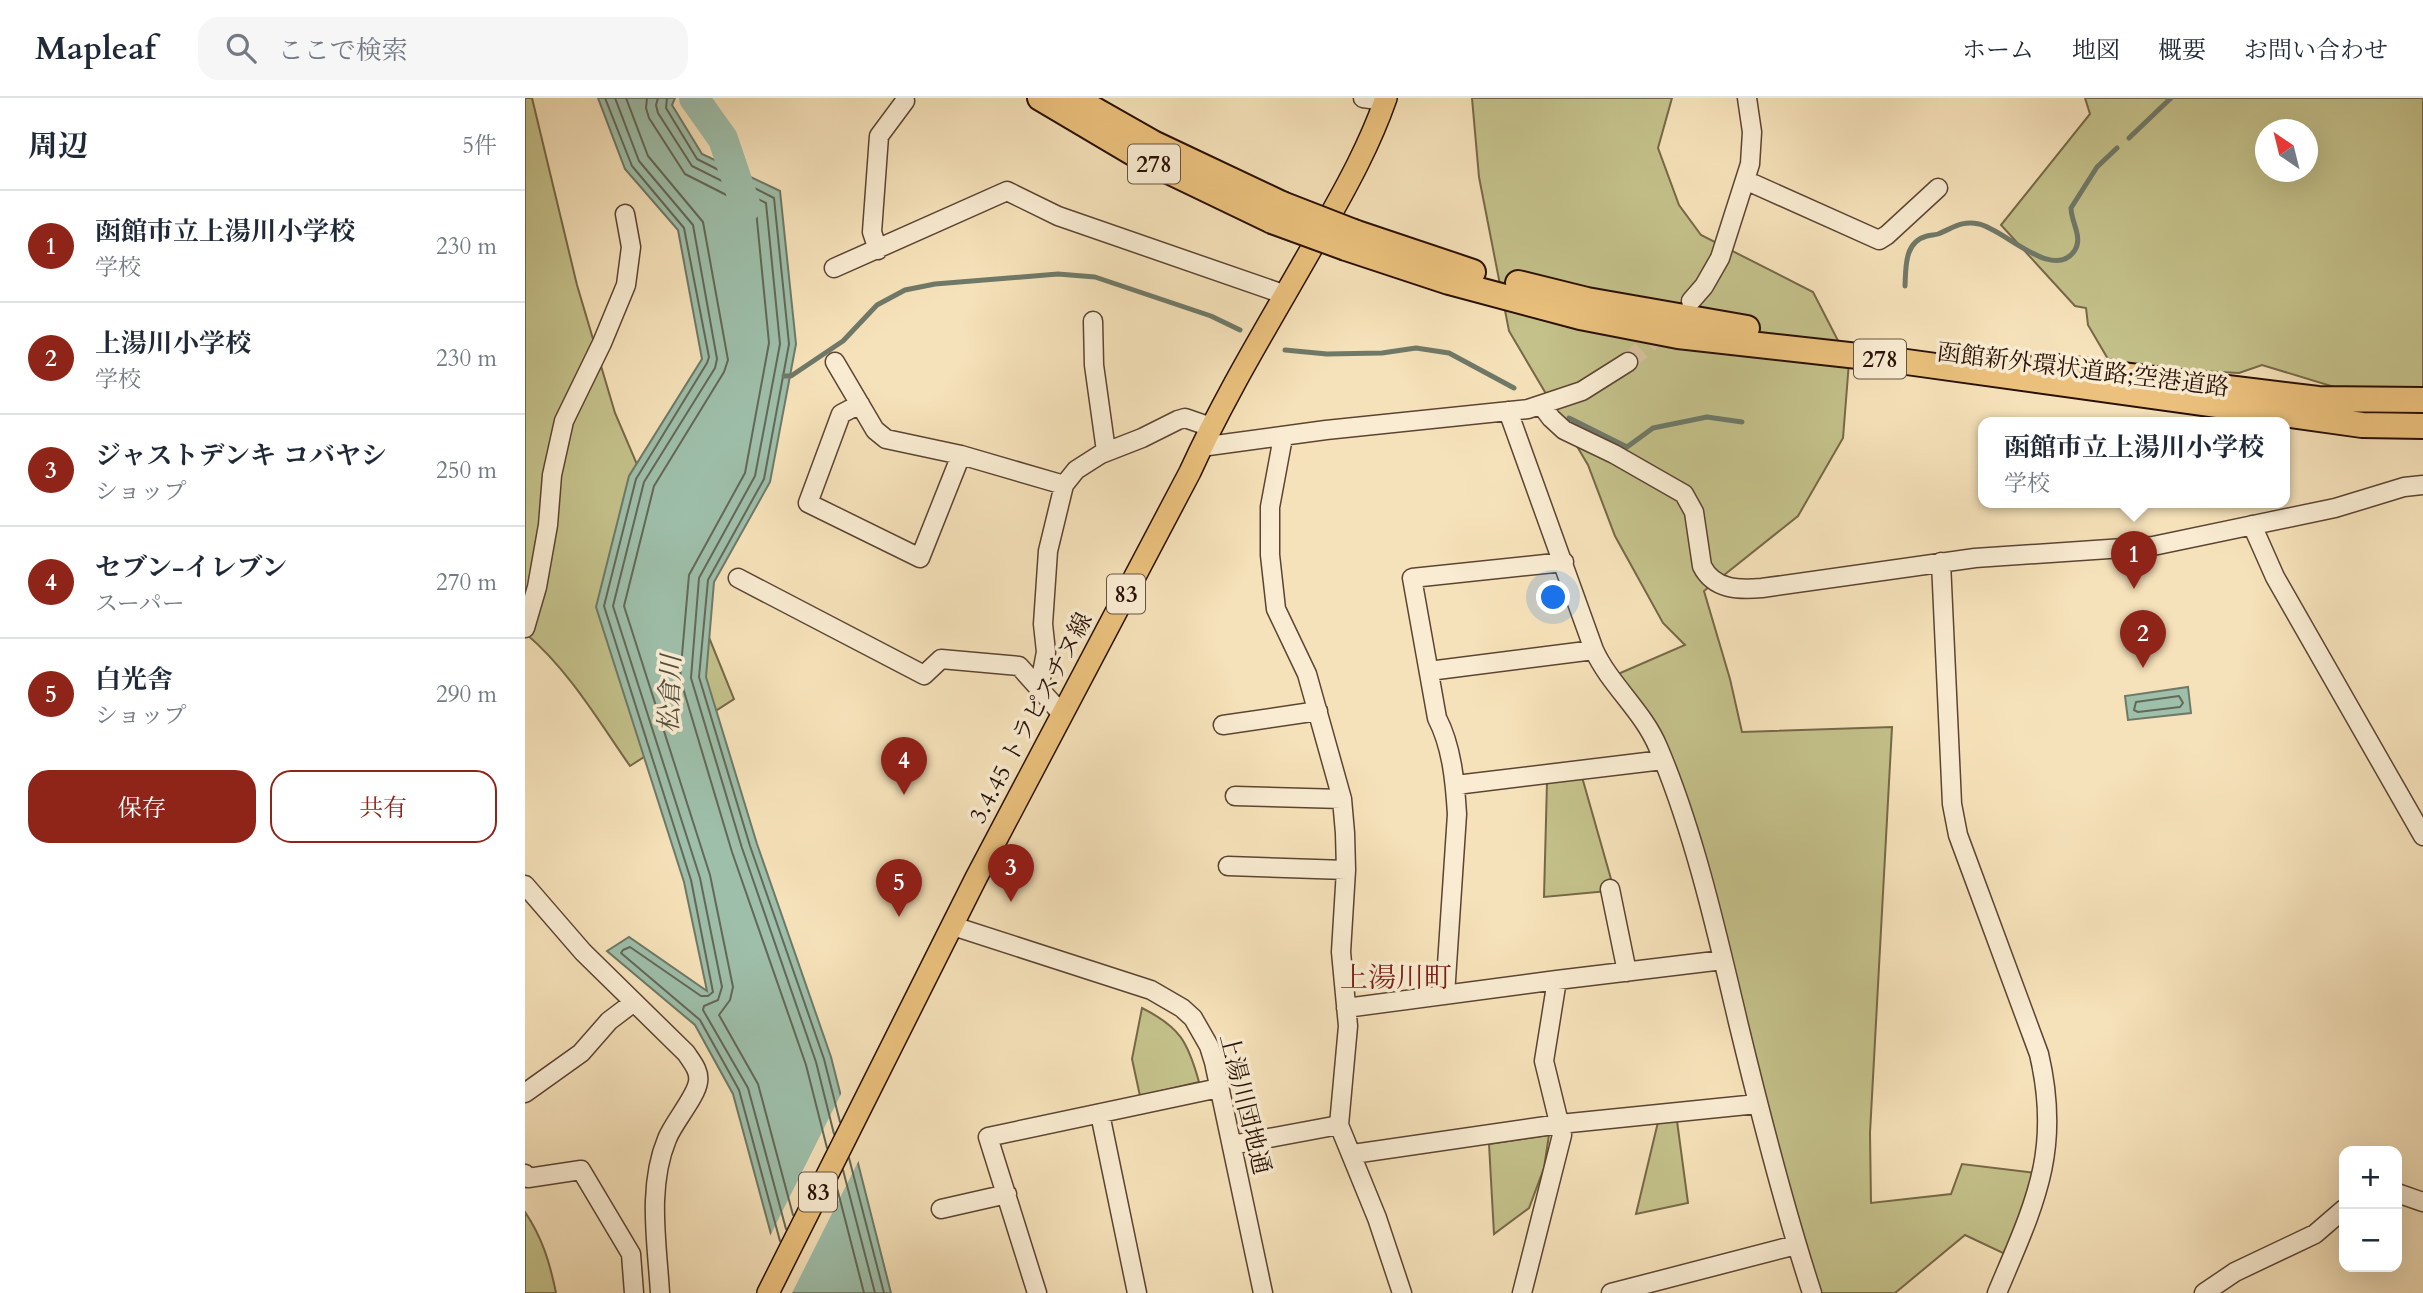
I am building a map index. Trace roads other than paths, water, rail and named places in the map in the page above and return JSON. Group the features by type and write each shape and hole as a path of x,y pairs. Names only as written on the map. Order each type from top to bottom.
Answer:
{"highway":[{"name":"函館新外環状道路;空港道路","path":"1040,98 1143,159 1462,286 1580,317 1678,336 1885,359 2362,425 2423,426"},
{"name":"函館新外環状道路;空港道路","path":"1074,98 1277,212"},
{"name":"函館新外環状道路;空港道路","path":"1350,240 1574,297 1725,325 2318,399 2423,400"}],"main road":[{"name":"3.4.45 トラピスチヌ線","path":"768,1293 868,1092 1211,427 1367,147 1375,99"}],"street":[{"path":"1691,301 1704,286 1720,258 1750,164 1752,132 1747,98"},
{"path":"878,250 871,232 879,136 905,101"},
{"path":"1753,184 1879,240 1938,188"},
{"path":"834,268 1007,191 1058,216 1286,295"},
{"path":"525,628 537,587 548,525 552,475 564,421 602,343 626,285 631,247 625,214"},
{"path":"1093,321 1094,365 1106,451"},
{"path":"835,362 875,430 886,439 961,455 1064,485"},
{"path":"1201,447 1542,406 1583,391 1629,362"},
{"path":"860,404 841,414 808,503 920,558 961,455"},
{"path":"1542,406 1564,430 1614,454 1683,494 1694,512 1702,566 1706,574 1731,588 1762,588 1941,562 2153,546 2335,508 2403,487 2423,485"},
{"path":"1508,411 1594,650 1614,685 1657,744 1663,760 1693,849 1758,1104 1796,1245 1812,1293"},
{"path":"1039,689 1045,652 1043,624 1048,551 1064,485 1076,470 1106,451 1185,418 1211,427"},
{"path":"1283,436 1273,482 1269,528 1276,609 1307,674 1342,799 1346,870 1341,952 1348,1026 1339,1125 1353,1154 1402,1293"},
{"path":"2252,525 2275,577 2423,836"},
{"path":"1445,995 1457,814 1456,785 1444,732 1437,718 1412,578 1564,562"},
{"path":"1941,562 1952,804 1958,835 2039,1054 2047,1101 2043,1174 2036,1200 1997,1293"},
{"path":"738,578 924,675 941,659 1019,666 1062,714"},
{"path":"1429,671 1594,650"},
{"path":"1223,725 1318,711"},
{"path":"1456,785 1663,760"},
{"path":"1235,796 1342,799"},
{"path":"1228,866 1346,870"},
{"path":"525,885 583,952 686,1054 697,1069 698,1083 667,1138 659,1166 655,1195 660,1293"},
{"path":"1611,888 1627,972"},
{"name":"上湯川団地通","path":"953,926 1151,990 1193,1018 1209,1046 1262,1293"},
{"path":"1346,1008 1723,960"},
{"path":"1522,1293 1562,1135 1544,1061 1557,980"},
{"path":"525,1093 582,1053 609,1021 634,1002"},
{"path":"1037,1293 988,1138 1219,1088"},
{"path":"1353,1154 1560,1124 1758,1104"},
{"path":"1100,1114 1137,1293"},
{"path":"1232,1145 1339,1125"},
{"path":"525,1174 529,1178 582,1170 631,1254 634,1293"},
{"path":"941,1209 1007,1194"},
{"path":"2402,1195 2423,1202"},
{"path":"2204,1293 2235,1272 2315,1234 2339,1213"},
{"path":"1611,1293 1796,1245"}],"water":[{"path":"598,98 675,98 672,105 702,154 780,191 796,344 770,482 714,582 706,677 757,844 831,1057 891,1293 787,1293 733,1094 695,1025 607,951 629,937 707,991 684,882 596,607 629,476 702,359 678,230 625,169"},
{"path":"2188,687 2191,713 2128,720 2125,696"}],"waterway":[{"name":"松倉川","path":"694,98 723,139 746,207"},
{"path":"2129,138 2171,98"},
{"path":"1905,286 1908,256 1914,244 1919,239 1963,224 1973,223 1989,228 2042,258 2055,261 2066,259 2075,250 2078,240 2071,208 2097,167 2117,148"},
{"path":"784,376 791,376 843,341 877,305 905,290 935,284 1058,274 1095,277 1211,316 1240,330"},
{"path":"1285,350 1327,354 1382,353 1416,348 1449,353 1514,388"},
{"path":"1569,418 1627,447 1653,428 1707,417 1742,422"}],"tunnel":[{"path":"1628,362 1667,327"}],"place":[{"name":"函館市立上湯川小学校","path":"2134,589"},
{"name":"上湯川小学校","path":"2143,668"},
{"name":"セブン-イレブン","path":"904,795"},
{"name":"ジャストデンキ コバヤシ","path":"1011,902"},
{"name":"白光舎","path":"899,917"}],"district":[{"name":"上湯川町","path":"1396,978"}]}
